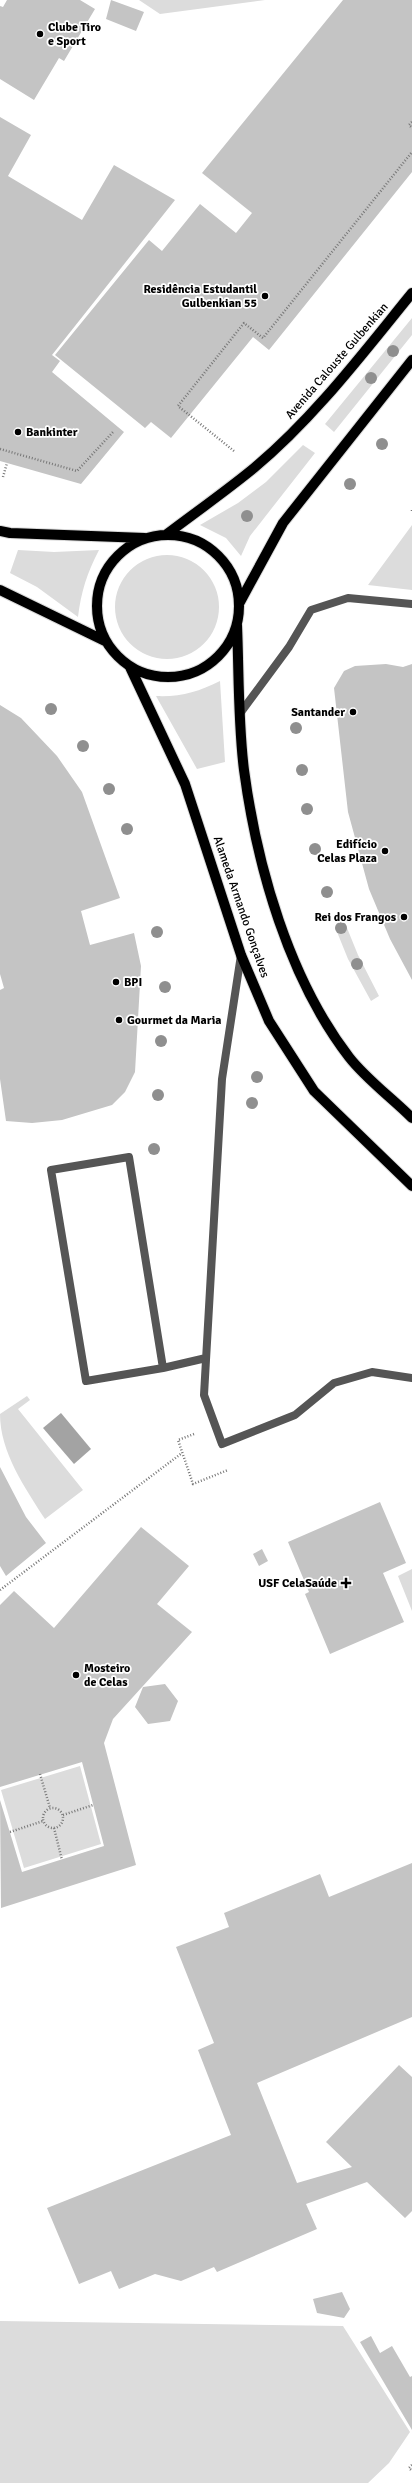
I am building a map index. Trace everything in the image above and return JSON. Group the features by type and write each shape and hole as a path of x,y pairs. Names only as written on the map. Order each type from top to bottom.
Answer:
{"main road":[{"name":"Avenida Calouste Gulbenkian","path":"167,534 254,468 331,390 412,293"},
{"name":"Avenida Calouste Gulbenkian","path":"240,602 283,523 412,360"},
{"name":"Avenida Calouste Gulbenkian","path":"0,531 10,533 145,538 167,534 188,536 208,546 224,560 236,579 240,602 237,625 228,645 213,662 194,673 172,678 150,675 130,667 116,655 105,641 98,614 97,600 102,580 112,562 127,547 145,538"},
{"name":"Avenida Calouste Gulbenkian","path":"0,590 105,641"},
{"path":"237,625 244,770 260,856 285,937 310,996 349,1057 412,1118"},
{"name":"Alameda Armando Gonçalves","path":"130,667 185,784 241,955 269,1022 314,1091 412,1186"}],"lane":[{"path":"241,712 289,647 311,610 348,598 412,604"},
{"path":"241,955 222,1079 204,1395 222,1444 295,1415 334,1383 372,1372 412,1378"},
{"path":"164,1368 129,1157 51,1170 86,1381 164,1368 206,1358"}],"path":[{"path":"412,122 409,125 412,128"},
{"path":"254,468 178,406 244,323 263,338 412,152"},
{"path":"0,448 77,471 113,432"},
{"path":"3,477 7,463"},
{"path":"178,1440 193,1484 228,1470"},
{"path":"0,1590 182,1453"},
{"path":"40,1774 50,1808"},
{"path":"63,1815 93,1805"},
{"path":"50,1808 55,1808 63,1815 63,1821 54,1828"},
{"path":"50,1808 43,1816 43,1821 46,1825 54,1828"},
{"path":"10,1832 43,1821"},
{"path":"54,1828 62,1860"},
{"path":"412,2465 409,2468 412,2471"}],"shaded area":[{"path":"139,0 265,0 160,14"},
{"path":"412,318 412,335 334,432 325,424"},
{"path":"303,445 315,453 250,536 241,556 226,538 200,525 238,503 266,482"},
{"path":"412,525 412,590 368,585"},
{"path":"18,550 54,552 99,550 85,583 78,617 37,587 10,573"},
{"path":"167,555 187,559 196,564 210,578 215,587 219,607 215,627 210,636 196,650 187,655 167,659 147,655 138,650 124,636 119,627 115,607 119,587 124,578 138,564 147,559"},
{"path":"220,681 225,762 197,769 156,696 181,695"},
{"path":"345,923 358,955 379,996 371,1001 348,959 335,927"},
{"path":"27,1396 30,1400 18,1409 83,1490 45,1519 15,1469 4,1442 1,1428 0,1414"},
{"path":"61,1413 91,1449 74,1464 43,1428"},
{"path":"412,1569 412,1611 398,1576"},
{"path":"80,1766 101,1844 24,1868 1,1790"},
{"path":"0,2321 343,2326 410,2432 389,2463 368,2483 0,2483"}],"building":[{"name":"Clube Tiro e Sport","path":"7,0 80,0 95,9 64,61 59,58 34,100 0,79 0,6 3,7"},
{"path":"111,0 144,12 136,31 106,19"},
{"path":"343,0 412,0 412,172 269,350 253,337 171,438 151,422 145,428 55,355 149,240 162,251 200,204 236,233 252,213 202,173"},
{"path":"0,117 31,135 8,176 82,220 114,165 175,200 52,355 60,361 52,372 124,432 81,484 0,461"},
{"name":"Edifício Celas Plaza","path":"386,664 403,667 412,664 412,980 390,939 369,889 348,812 334,688 344,671 355,666"},
{"path":"0,705 21,718 57,756 82,792 120,898 81,911 90,945 134,933 141,966 135,1072 125,1092 112,1105 62,1120 32,1123 6,1121 0,1079 0,990 4,988 0,974"},
{"path":"0,1467 26,1517 46,1543 6,1576 0,1566"},
{"name":"USF CelaSaúde","path":"380,1502 406,1563 383,1573 404,1622 330,1654 305,1594 309,1592 288,1542"},
{"name":"Mosteiro de Celas","path":"141,1527 189,1566 157,1604 192,1632 113,1719 104,1743 136,1865 1,1908 0,1800 22,1872 104,1846 82,1762 0,1787 0,1605 14,1591 54,1628"},
{"path":"262,1549 268,1561 259,1566 253,1554"},
{"path":"165,1684 178,1701 170,1721 148,1724 135,1707 143,1687"},
{"path":"412,1863 412,2017 257,2083 297,2183 352,2167 326,2142 399,2065 412,2077 412,2211 405,2218 367,2182 306,2204 317,2229 217,2272 214,2267 181,2281 155,2274 119,2289 111,2271 79,2284 47,2208 231,2135 198,2050 214,2043 176,1947 229,1927 224,1913 320,1874 329,1897"},
{"path":"342,2292 350,2309 344,2318 317,2313 313,2299"},
{"path":"371,2336 380,2353 392,2346 410,2377 412,2376 412,2430 360,2342"}],"place":[{"name":"Clube Tiro e Sport","path":"40,34"},
{"name":"Residência Estudantil Gulbenkian 55","path":"265,296"},
{"name":"Bankinter","path":"18,432"},
{"name":"Santander","path":"353,712"},
{"name":"Edifício Celas Plaza","path":"385,851"},
{"name":"Rei dos Frangos","path":"404,917"},
{"name":"BPI","path":"116,982"},
{"name":"Gourmet da Maria","path":"119,1020"},
{"name":"USF CelaSaúde","path":"346,1583"},
{"name":"Mosteiro de Celas","path":"76,1675"}]}
